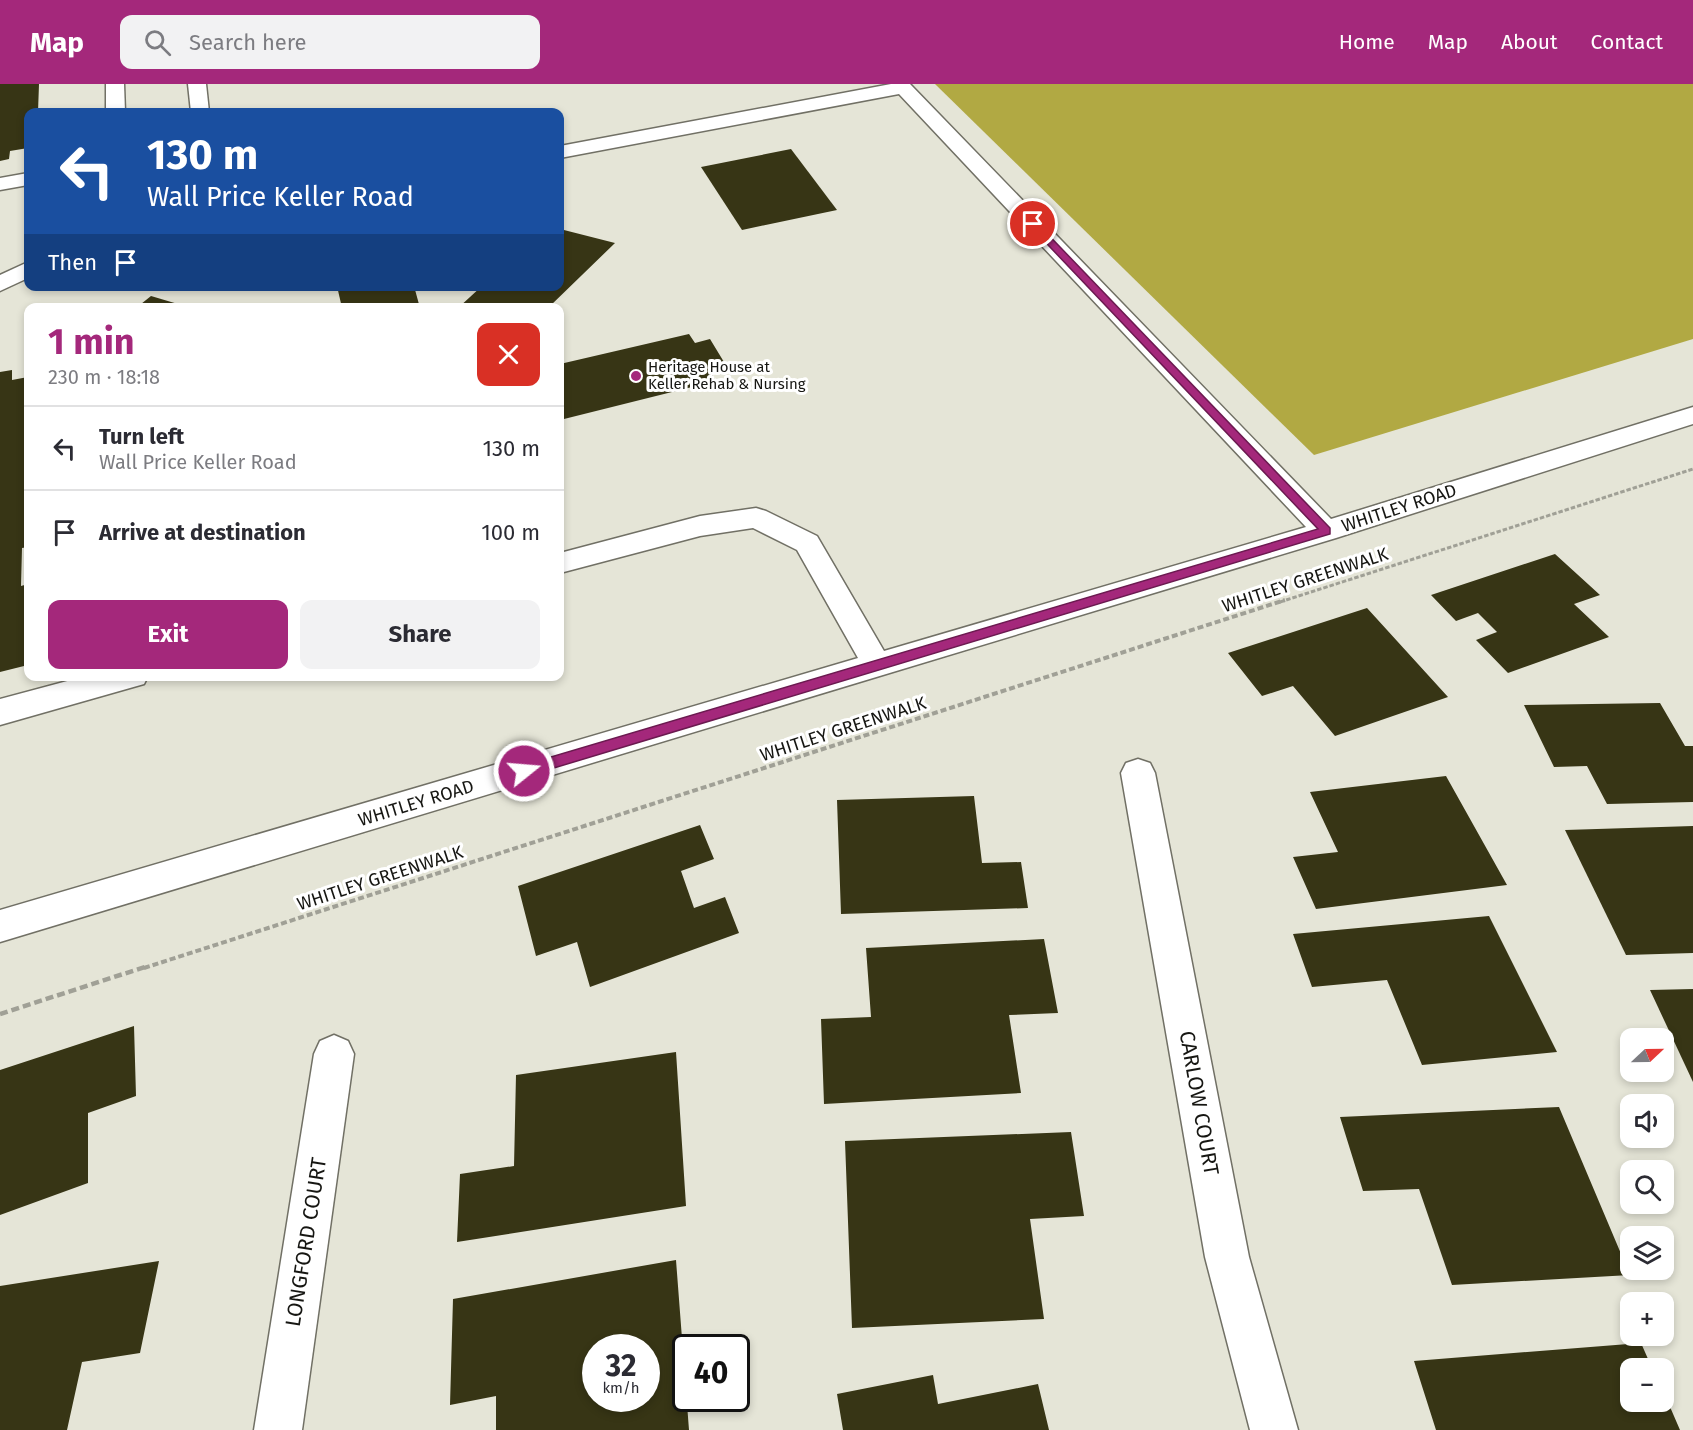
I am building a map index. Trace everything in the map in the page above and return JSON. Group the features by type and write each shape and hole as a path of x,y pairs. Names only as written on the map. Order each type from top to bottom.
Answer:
{"street":[{"path":"116,84 116,108"},
{"path":"197,84 200,108"},
{"path":"564,151 797,108 901,86 1326,531"},
{"path":"785,92 797,108"},
{"path":"0,184 24,180"},
{"path":"0,284 24,271"},
{"name":"WHITLEY ROAD","path":"0,926 1326,531 1693,415"},
{"path":"564,562 700,526 756,518 807,543 877,665"},
{"path":"0,712 115,681"},
{"name":"CARLOW COURT","path":"1138,773 1227,1257 1274,1430"},
{"name":"LONGFORD COURT","path":"278,1430 334,1054"}],"path":[{"name":"WHITLEY GREENWALK","path":"0,1014 1693,468"}],"shaded area":[{"path":"935,84 1693,84 1693,339 1314,455"}],"building":[{"path":"0,84 39,84 38,108 24,108 24,149 10,151 9,159 0,161"},
{"path":"791,149 837,210 742,230 701,167"},
{"path":"564,230 615,243 553,303 463,303 477,291 564,291"},
{"path":"338,291 415,291 419,303 341,303"},
{"path":"151,296 175,303 142,303"},
{"name":"Heritage House at Keller Rehab & Nursing","path":"689,334 695,343 710,339 727,367 710,371 716,381 564,419 564,363"},
{"path":"12,370 12,380 24,378 24,548 22,548 21,586 24,585 24,666 0,672 0,372"},
{"path":"1555,554 1600,595 1574,604 1609,637 1508,673 1476,640 1497,632 1478,613 1456,621 1431,595"},
{"path":"1367,608 1448,697 1335,736 1293,686 1262,696 1228,653"},
{"path":"1660,703 1685,746 1693,746 1693,802 1607,804 1587,766 1554,767 1524,705"},
{"path":"1446,776 1507,885 1316,909 1293,857 1338,852 1310,792"},
{"path":"974,796 982,863 1021,862 1028,908 841,914 837,800"},
{"path":"700,825 714,859 681,871 694,908 725,897 739,933 590,987 577,942 536,956 518,886"},
{"path":"1693,826 1693,953 1626,955 1565,830"},
{"path":"1489,916 1557,1052 1422,1065 1387,980 1312,987 1293,934"},
{"path":"1044,939 1058,1013 1009,1015 1021,1093 824,1104 821,1019 871,1017 866,948"},
{"path":"1693,989 1693,1082 1674,1041 1674,1028 1668,1028 1650,990"},
{"path":"134,1026 136,1096 88,1113 88,1183 0,1215 0,1070"},
{"path":"676,1052 686,1206 457,1242 460,1174 514,1166 516,1075"},
{"path":"1559,1107 1620,1251 1620,1276 1452,1285 1419,1189 1363,1191 1340,1117"},
{"path":"1071,1132 1084,1216 1030,1219 1044,1319 852,1328 845,1141"},
{"path":"676,1260 682,1334 672,1334 672,1412 688,1412 689,1430 496,1430 496,1396 450,1405 453,1299"},
{"path":"159,1261 140,1353 82,1362 67,1430 0,1430 0,1286"},
{"path":"1620,1345 1642,1346 1648,1358 1620,1358 1620,1412 1672,1412 1680,1430 1436,1430 1414,1361"},
{"path":"933,1375 938,1404 1038,1384 1049,1430 843,1430 837,1394"}],"place":[{"name":"Heritage House at Keller Rehab & Nursing","path":"636,376"}],"route":[{"path":"524,771 1326,531 1033,224"}]}
